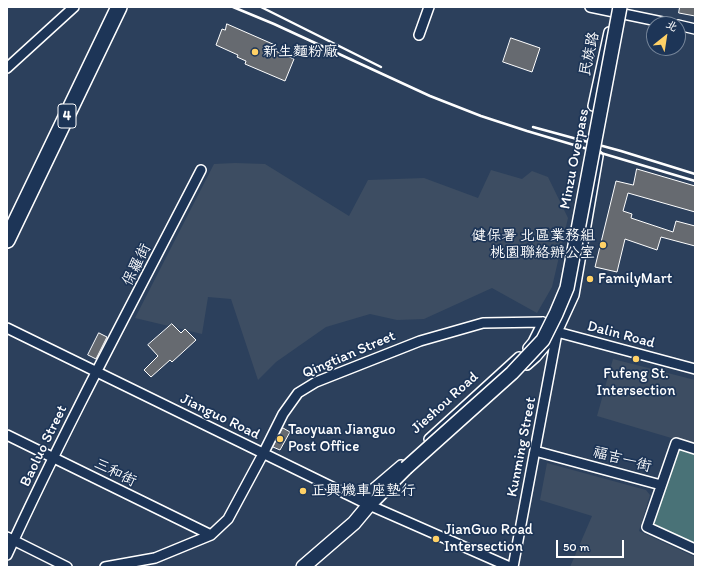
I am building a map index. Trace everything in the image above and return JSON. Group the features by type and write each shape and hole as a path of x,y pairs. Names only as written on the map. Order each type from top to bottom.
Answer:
{"main road":[{"name":"4","path":"7,240 119,7"}],"street":[{"path":"7,68 74,7"},
{"path":"419,35 430,7"},
{"path":"590,7 620,9 646,16"},
{"name":"民族路","path":"606,106 620,9"},
{"name":"民族路","path":"593,106 620,9"},
{"name":"Minzu Overpass","path":"406,468 512,373 543,340 556,314 567,288 620,9"},
{"path":"557,332 574,295 598,156"},
{"name":"保羅街","path":"96,372 125,319 201,170"},
{"name":"Jieshou Road","path":"304,567 354,523 367,504 514,362 533,342 543,322"},
{"name":"Dalin Road","path":"543,322 557,332 695,369"},
{"name":"Qingtian Street","path":"105,567 155,558 210,535 228,519 264,454 283,414 298,393 316,382 420,341 483,323 543,322"},
{"name":"Jianguo Road","path":"7,328 367,504 512,567"},
{"name":"Jieshou Road","path":"367,504 536,357 557,332"},
{"name":"Kunming Street","path":"512,567 557,332"},
{"name":"Baoluo Street","path":"7,555 10,539 54,458 96,372"},
{"name":"三和街","path":"7,435 210,535"},
{"name":"福吉一街","path":"535,451 661,485 676,443 695,449"},
{"name":"Jieshou Road","path":"367,504 406,468"},
{"path":"661,485 647,527 695,549"},
{"path":"10,539 68,567"}],"shaded area":[{"path":"214,164 265,164 349,216 368,180 424,178 478,198 491,170 522,179 532,171 548,177 568,218 552,287 537,313 492,288 424,319 397,320 370,314 326,327 276,362 258,380 231,299 208,297 202,334 135,318"},
{"path":"613,359 695,380 695,445 597,416"},
{"path":"547,463 646,490 650,495 639,531 695,557 695,567 570,567 592,516 540,500"}],"green space":[{"path":"678,447 695,452 695,544 651,522"}],"building":[{"path":"680,7 695,7 695,16 679,13"},
{"name":"新生麵粉廠","path":"227,24 275,45 273,50 294,59 285,81 245,64 246,61 237,57 238,55 216,45 222,29 225,30"},
{"path":"511,38 540,48 532,72 503,62"},
{"path":"637,169 695,186 695,212 628,193 623,211 632,214 631,218 673,232 676,221 695,226 695,246 661,237 657,250 625,239 617,272 595,267 616,181 633,185"},
{"path":"172,324 181,333 185,329 196,340 172,362 170,360 151,377 144,370 158,356 148,345"},
{"path":"99,333 107,337 96,359 88,355"},
{"name":"Taoyuan Jianguo Post Office","path":"283,428 290,432 280,450 273,447"}],"railway":[{"path":"233,7 274,24 430,96 481,116 695,181"},
{"path":"261,7 381,67"},
{"path":"533,127 621,151 695,174"}],"place":[{"name":"新生麵粉廠","path":"255,52"},
{"name":"健保署 北區業務組 桃園聯絡辦公室","path":"603,245"},
{"name":"FamilyMart","path":"590,279"},
{"name":"Fufeng St. Intersection","path":"636,359"},
{"name":"Taoyuan Jianguo Post Office","path":"280,439"},
{"name":"正興機車座墊行","path":"303,491"},
{"name":"JianGuo Road Intersection","path":"436,539"}]}
